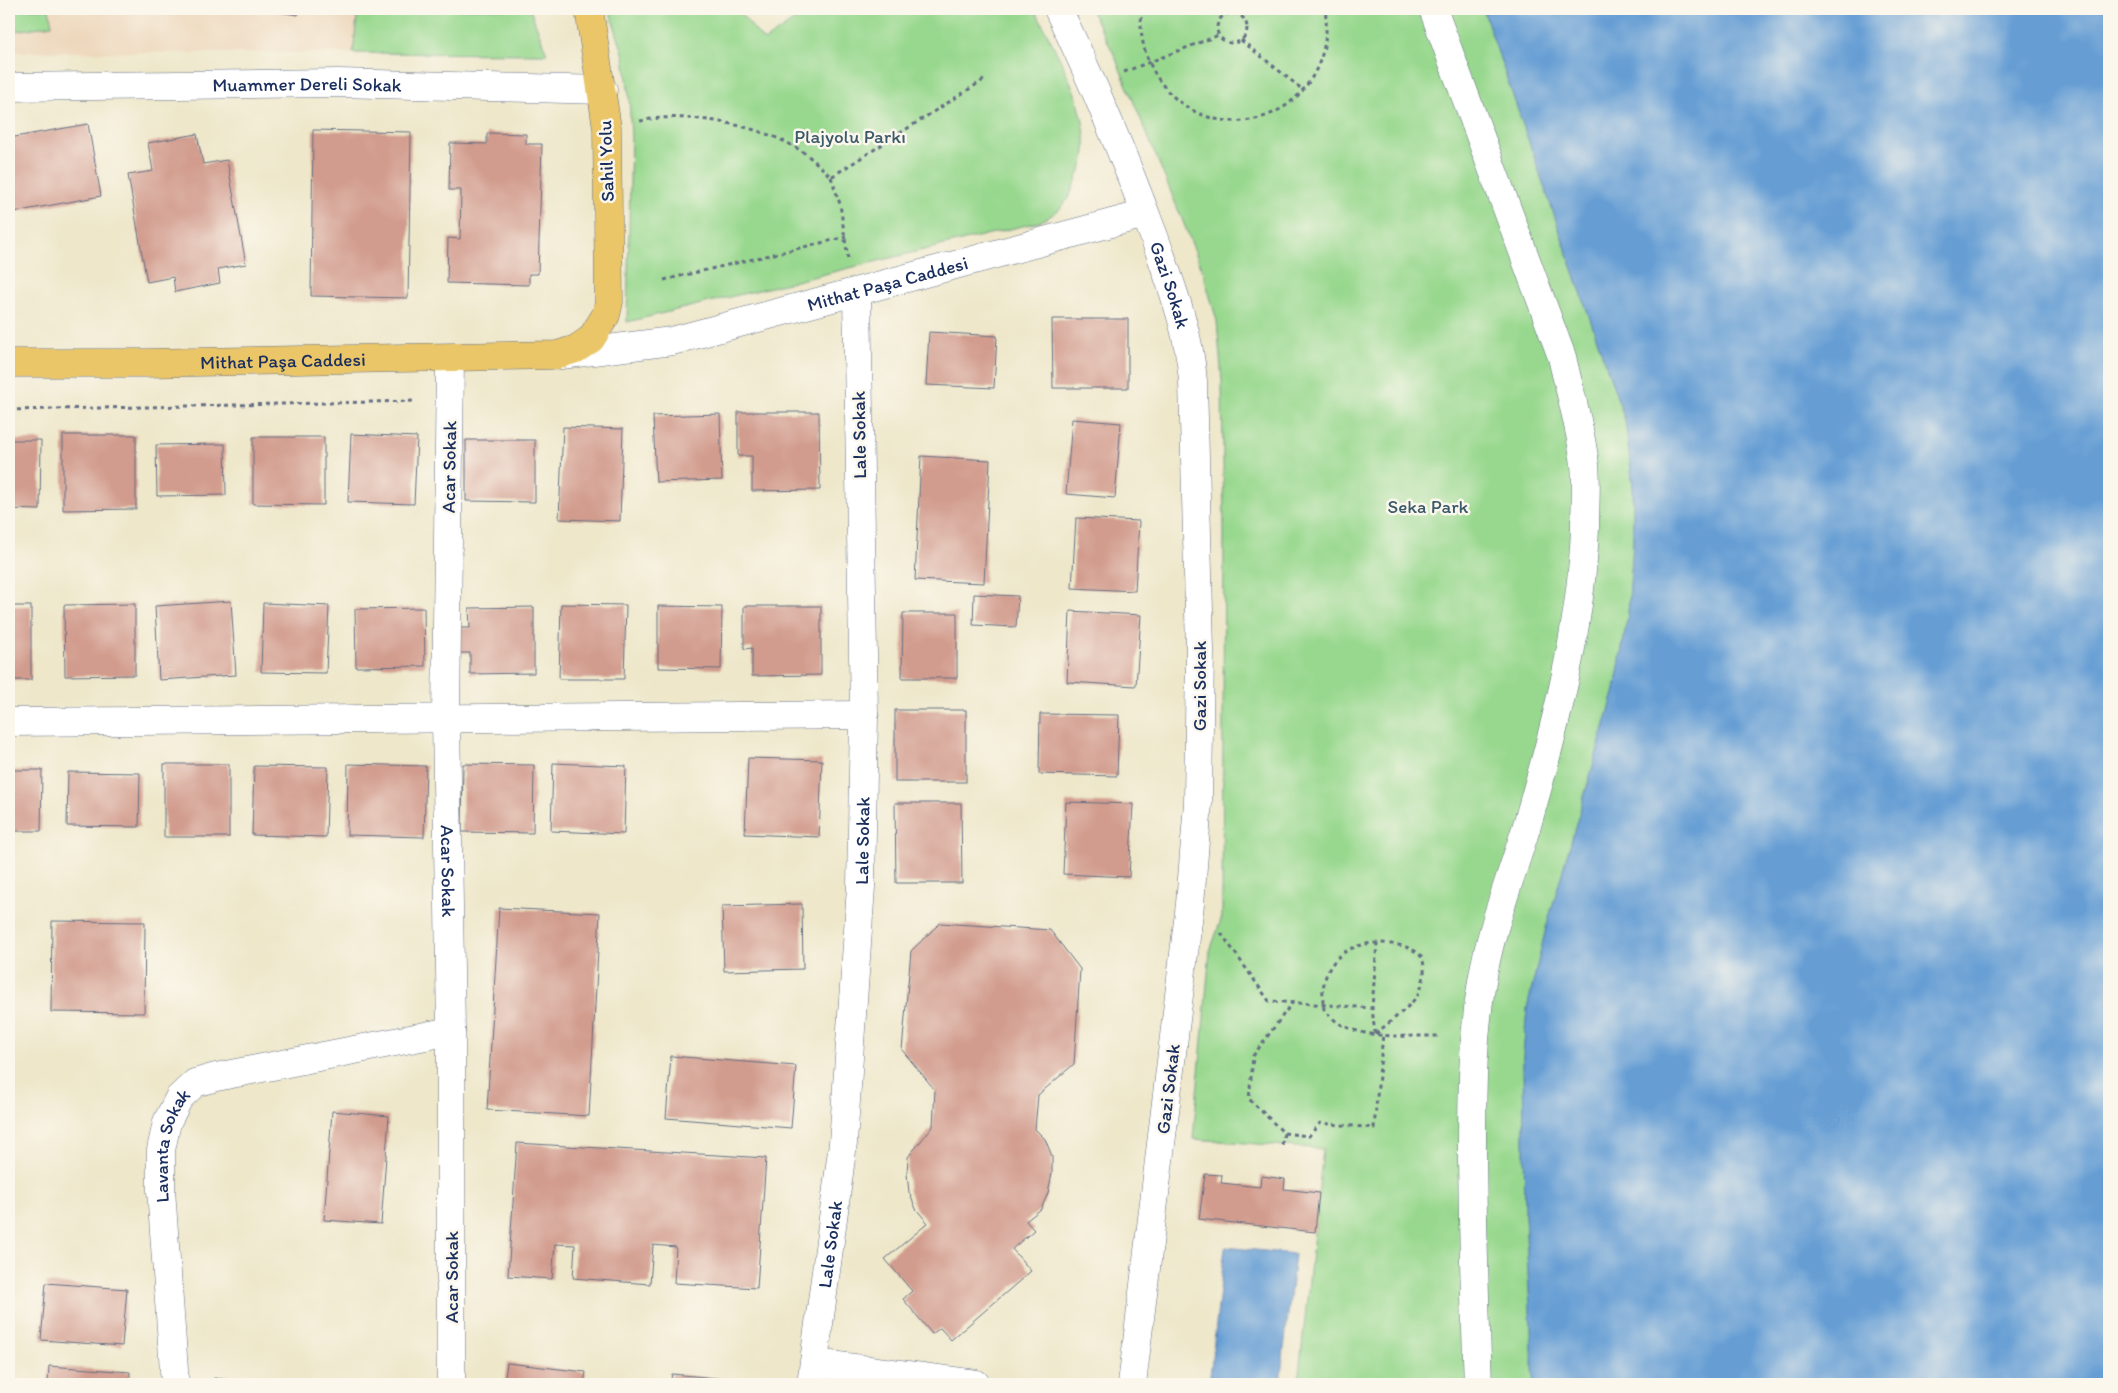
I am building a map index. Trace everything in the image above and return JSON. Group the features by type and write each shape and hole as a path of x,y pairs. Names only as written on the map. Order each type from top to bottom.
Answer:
{"main road":[{"name":"Sahil Yolu","path":"589,9 603,90 607,128 609,302 606,315"},
{"name":"Mithat Paşa Caddesi","path":"9,363 450,359 557,355 576,349 590,339 606,315"}],"street":[{"name":"Gazi Sokak","path":"1058,9 1093,84 1145,214 1184,321 1191,351 1193,381 1200,650 1198,803 1191,890 1132,1384"},
{"path":"1433,9 1562,358 1576,415 1585,465 1583,562 1573,639 1559,708 1529,818 1489,941 1476,1038 1472,1120 1472,1205 1478,1384"},
{"name":"Muammer Dereli Sokak","path":"9,87 339,83 603,90"},
{"name":"Mithat Paşa Caddesi","path":"557,355 672,341 854,294 1145,214"},
{"name":"Lale Sokak","path":"813,1374 844,1143 861,887 864,715 854,294"},
{"path":"606,315 617,340 628,347"},
{"name":"Acar Sokak","path":"450,359 446,718 452,1031 451,1384"},
{"path":"9,722 864,715"},
{"name":"Lavanta Sokak","path":"175,1384 161,1190 161,1150 167,1122 178,1098 195,1083 216,1077 452,1031"},
{"path":"813,1374 976,1384"}],"path":[{"path":"1142,9 1142,42 1152,72 1172,96 1198,114 1229,121 1260,118 1288,104 1303,90 1309,83 1323,56 1328,26 1325,9"},
{"path":"1234,14 1235,9"},
{"path":"1234,14 1245,21 1246,31 1241,40 1226,42 1219,36 1217,26 1221,18 1234,14"},
{"path":"1093,84 1219,36"},
{"path":"1241,40 1303,90"},
{"path":"831,177 985,79"},
{"path":"607,128 650,118 683,118 738,126 792,145 813,159 831,177 840,204 854,294"},
{"path":"664,280 846,237"},
{"path":"9,410 450,400"},
{"path":"1191,890 1269,1001 1372,1008"},
{"path":"1376,1034 1411,1004 1419,992 1424,964 1420,956 1410,949 1398,944 1377,943 1356,946 1341,954 1330,967 1322,987 1324,1004 1328,1015 1342,1025 1356,1031 1376,1034 1476,1038"},
{"path":"1376,1034 1372,1008 1377,943"},
{"path":"1292,1003 1253,1056 1249,1099 1284,1134 1309,1136 1320,1123 1374,1128 1383,1034"},
{"path":"1282,1145 1284,1134"}],"shaded area":[{"path":"9,9 530,9 547,54 9,52"}],"green space":[{"path":"9,9 49,9 52,25 9,32"},
{"path":"358,9 530,9 547,54 353,53"},
{"name":"Plajyolu Parkı","path":"609,9 737,9 764,41 811,9 1035,9 1062,63 1078,102 1083,121 1085,141 1083,164 1070,195 1063,206 1039,222 627,322 631,137 629,95 624,56"},
{"name":"Seka Park","path":"1090,9 1483,9 1625,420 1633,486 1633,543 1628,614 1615,690 1546,928 1527,1009 1523,1057 1525,1215 1534,1384 1298,1384 1323,1149 1193,1139 1210,951 1222,917 1224,533 1222,381 1217,321 1203,272 1182,219 1113,52"}],"water":[{"path":"1483,9 2109,9 2109,1384 1534,1384 1525,1215 1523,1057 1527,1009 1546,928 1615,690 1628,614 1633,543 1633,486 1625,420"},
{"path":"1225,1247 1295,1254 1280,1384 1209,1384"}],"building":[{"path":"261,9 299,9 298,15"},
{"path":"88,124 101,196 9,213 9,138"},
{"path":"313,130 411,132 408,298 311,296"},
{"path":"487,133 526,134 526,144 542,144 538,274 529,274 529,285 447,283 448,238 460,239 461,190 449,190 450,143 487,144"},
{"path":"197,134 203,164 227,160 246,264 218,269 220,283 175,292 173,277 147,282 128,175 153,171 148,143"},
{"path":"1052,319 1128,319 1128,388 1053,388"},
{"path":"929,332 997,336 994,388 926,385"},
{"path":"738,412 819,412 820,490 752,491 752,456 738,456"},
{"path":"720,414 722,480 656,482 653,416"},
{"path":"1072,419 1121,423 1115,498 1066,494"},
{"path":"563,427 623,429 620,521 559,519"},
{"path":"351,434 417,437 414,504 348,502"},
{"path":"63,435 136,435 136,509 63,510"},
{"path":"253,437 324,437 324,505 253,504"},
{"path":"9,440 41,440 40,510 9,509"},
{"path":"466,440 535,440 535,502 466,501"},
{"path":"225,444 226,495 157,496 156,445"},
{"path":"921,456 990,460 984,583 915,580"},
{"path":"1076,518 1139,521 1135,591 1072,588"},
{"path":"974,594 1018,596 1016,627 973,625"},
{"path":"231,601 236,675 159,680 155,606"},
{"path":"263,603 329,606 326,673 261,672"},
{"path":"135,604 135,675 65,676 64,605"},
{"path":"561,604 626,605 624,679 559,679"},
{"path":"9,606 31,606 31,680 9,680"},
{"path":"658,606 722,607 721,669 658,668"},
{"path":"744,606 821,606 821,675 752,676 752,648 744,649"},
{"path":"534,607 534,673 470,674 470,653 456,653 456,628 470,628 469,608"},
{"path":"424,608 425,666 356,667 355,609"},
{"path":"1070,611 1141,615 1136,686 1067,682"},
{"path":"903,613 957,613 957,678 902,678"},
{"path":"895,710 966,710 966,782 895,782"},
{"path":"1040,714 1119,715 1117,776 1039,774"},
{"path":"748,758 822,760 819,837 745,834"},
{"path":"553,763 626,766 624,834 551,831"},
{"path":"164,764 229,764 229,837 164,837"},
{"path":"348,764 426,766 424,837 347,835"},
{"path":"463,764 534,765 533,833 462,832"},
{"path":"254,766 328,767 326,837 252,835"},
{"path":"9,770 42,770 41,831 9,831"},
{"path":"68,772 140,773 139,827 67,826"},
{"path":"1066,802 1133,804 1129,877 1063,874"},
{"path":"895,803 961,803 962,883 896,883"},
{"path":"802,904 803,969 724,971 722,906"},
{"path":"499,908 600,913 589,1116 487,1110"},
{"path":"52,921 145,922 144,1013 51,1012"},
{"path":"940,923 1050,930 1080,969 1074,1064 1038,1095 1035,1129 1045,1139 1052,1156 1052,1173 1048,1193 1041,1209 1026,1221 1034,1230 1012,1249 1031,1271 951,1340 940,1328 932,1334 903,1299 912,1291 885,1259 928,1223 916,1209 909,1192 907,1174 908,1157 933,1126 935,1090 902,1050 911,951"},
{"path":"671,1056 796,1066 791,1128 666,1118"},
{"path":"332,1111 389,1116 381,1224 324,1220"},
{"path":"517,1143 766,1158 757,1288 674,1283 676,1247 653,1245 650,1284 573,1278 575,1245 555,1244 552,1279 508,1276"},
{"path":"1205,1174 1222,1175 1221,1183 1260,1187 1261,1176 1285,1179 1284,1189 1319,1193 1315,1232 1199,1219"},
{"path":"46,1283 127,1289 122,1346 41,1340"},
{"path":"507,1363 586,1372 584,1384 504,1384"},
{"path":"49,1366 130,1372 129,1384 48,1384"},
{"path":"672,1374 749,1381 749,1384 670,1384"},
{"path":"214,1378 260,1383 260,1384 213,1384"}]}
